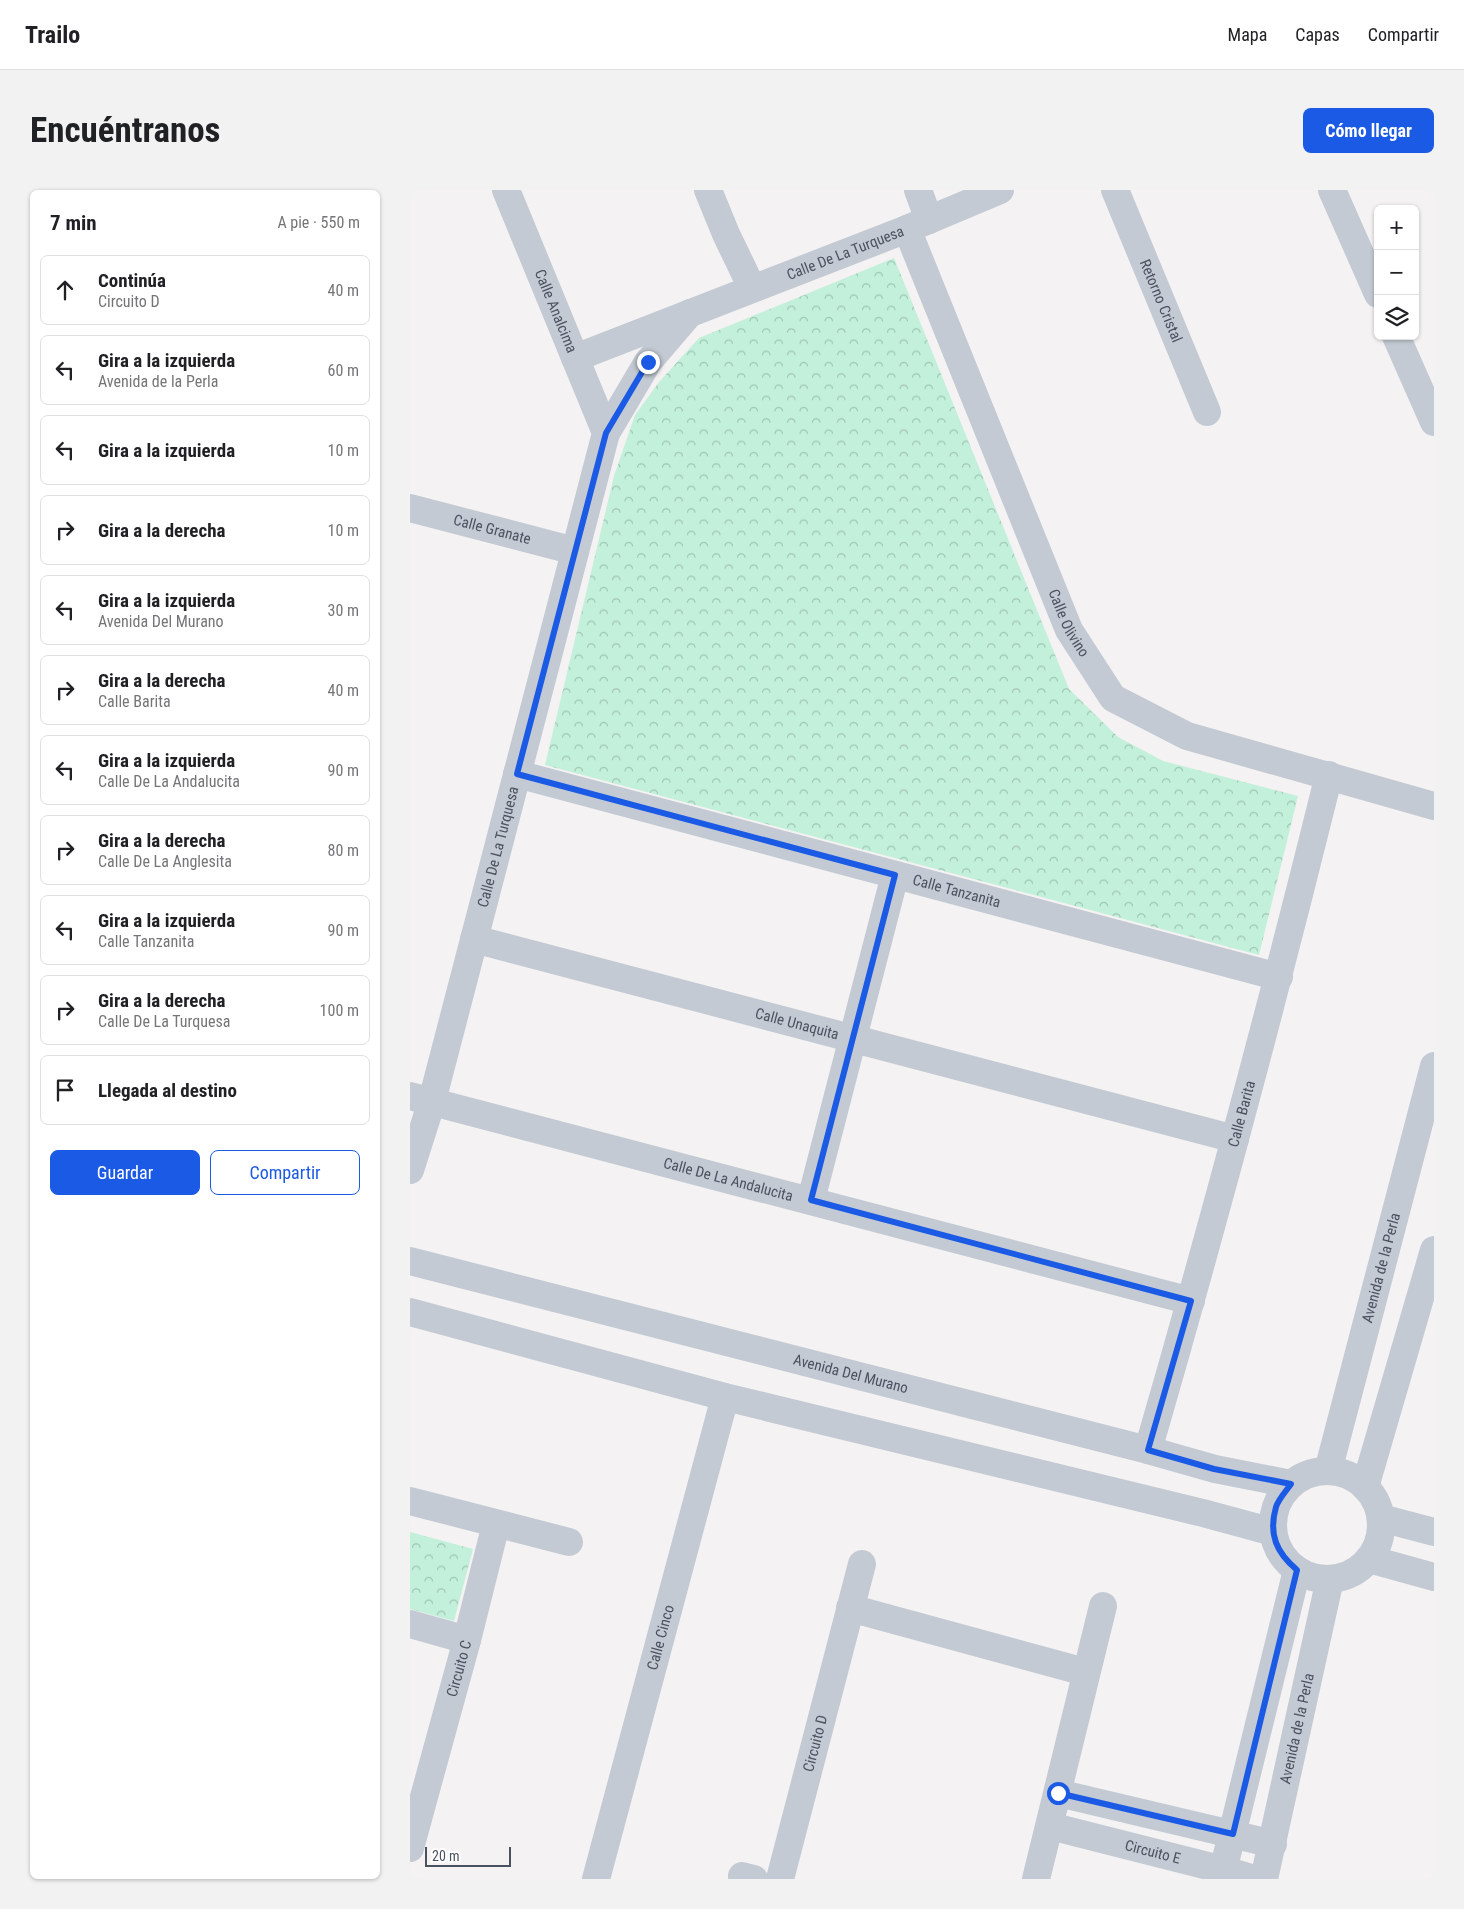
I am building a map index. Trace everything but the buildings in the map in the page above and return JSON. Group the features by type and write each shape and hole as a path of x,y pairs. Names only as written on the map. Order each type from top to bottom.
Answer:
{"street":[{"name":"Calle Analcima","path":"506,190 606,433"},
{"path":"708,190 726,234 752,288"},
{"name":"Calle Olivino","path":"918,190 918,224 1069,630 1113,698 1187,736 1434,806"},
{"name":"Calle De La Turquesa","path":"575,358 1000,190"},
{"name":"Retorno Cristal","path":"1114,190 1207,412"},
{"path":"1332,190 1374,285"},
{"name":"Calle De La Turquesa","path":"410,1170 421,1098 474,939 606,433 648,362 690,313"},
{"path":"1398,340 1434,422"},
{"name":"Calle Granate","path":"410,508 575,551"},
{"name":"Calle Tanzanita","path":"517,774 1279,977"},
{"name":"Calle Barita","path":"1148,1450 1191,1301 1279,977 1330,775"},
{"path":"811,1200 895,875"},
{"name":"Calle Unaquita","path":"474,939 853,1037 1235,1139"},
{"name":"Avenida de la Perla","path":"1328,1471 1434,1066"},
{"name":"Calle De La Andalucita","path":"421,1098 1191,1301"},
{"path":"1365,1487 1434,1250"},
{"name":"Avenida Del Murano","path":"410,1261 1148,1450 1214,1469 1291,1484"},
{"path":"410,1312 725,1397 1203,1512 1273,1532"},
{"name":"Calle Cinco","path":"596,1879 725,1397"},
{"path":"1328,1471 1348,1476 1365,1487 1375,1501 1381,1518 1379,1539 1370,1559 1359,1569 1345,1576 1330,1579 1313,1578 1297,1570 1285,1560 1277,1547 1273,1532 1276,1506 1291,1484 1308,1474 1328,1471"},
{"path":"410,1501 569,1542"},
{"path":"1381,1518 1434,1532"},
{"name":"Circuito C","path":"410,1848 418,1793 467,1640 496,1524"},
{"path":"1370,1559 1434,1577"},
{"name":"Circuito D","path":"780,1879 862,1564"},
{"path":"1223,1874 1297,1570"},
{"name":"Avenida de la Perla","path":"1264,1879 1330,1579"},
{"path":"1036,1879 1103,1606"},
{"path":"850,1608 1086,1672"},
{"path":"410,1624 467,1640"},
{"path":"1058,1793 1273,1844"},
{"name":"Circuito E","path":"1050,1826 1223,1874 1254,1879"}],"green space":[{"path":"894,258 1069,689 1118,737 1163,761 1298,796 1259,955 545,765 614,476 635,415 659,382 699,338"},
{"path":"410,1532 473,1549 454,1621 410,1609"}],"route":[{"path":"648,362 606,433 517,774 895,875 811,1200 1191,1301 1148,1450 1214,1469 1291,1484 1276,1506 1273,1532 1277,1547 1285,1560 1297,1570 1233,1834 1058,1793"}]}
